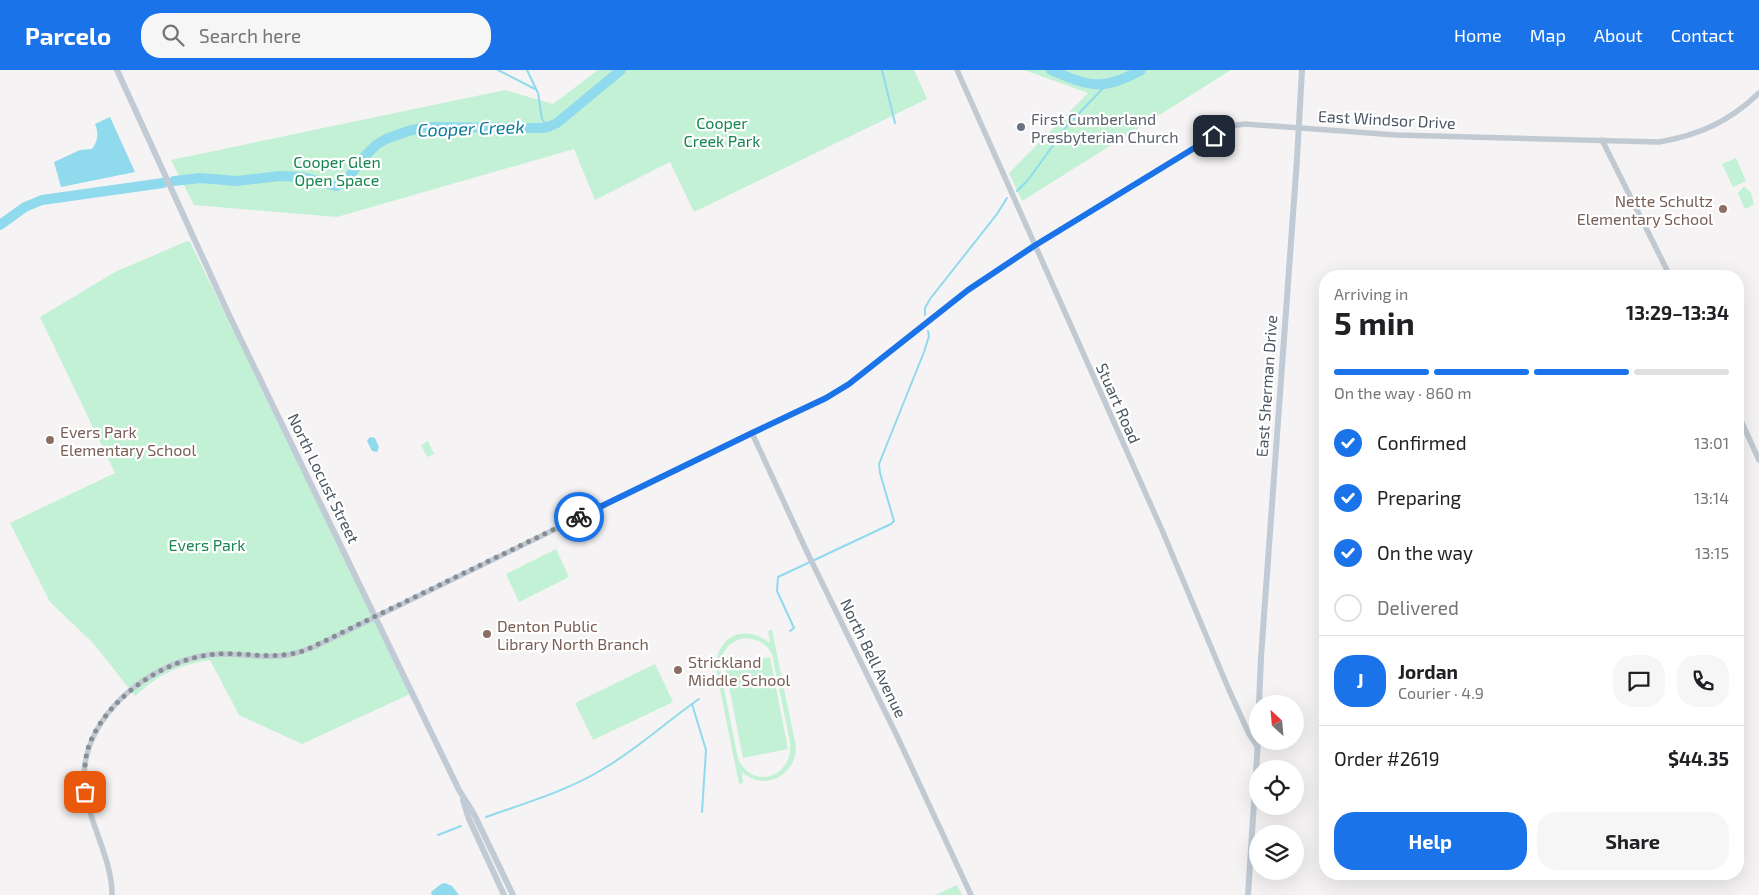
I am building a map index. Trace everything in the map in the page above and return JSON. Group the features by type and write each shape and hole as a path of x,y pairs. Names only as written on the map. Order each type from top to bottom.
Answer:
{"main road":[{"name":"North Locust Street","path":"117,70 229,315 376,615 459,790 474,814 513,895"},
{"name":"East Sherman Drive","path":"1259,695 1260,657 1302,70"},
{"path":"1248,895 1258,750"},
{"path":"459,790 469,819 504,895"}],"street":[{"name":"Stuart Road","path":"957,70 1162,530 1249,734"},
{"name":"East Windsor Drive","path":"112,895 110,876 85,792 86,760 92,737 108,712 154,674 179,662 210,654 270,657 296,653 316,646 376,615 826,398 849,384 968,290 1034,246 1230,126 1245,124 1396,135 1659,142 1693,135 1722,122 1759,93"},
{"path":"1602,140 1667,270"},
{"path":"1744,427 1759,460"},
{"name":"North Bell Avenue","path":"752,433 971,895"}],"green space":[{"path":"598,70 914,70 927,99 694,212 670,162 595,200 574,149 337,217 194,205 171,160 505,90 553,104"},
{"path":"1024,70 1231,70 1022,201 1009,173 1088,93"},
{"path":"1736,158 1746,181 1733,187 1722,164"},
{"path":"1744,186 1751,193 1754,204 1746,209 1738,193"},
{"name":"Evers Park","path":"187,241 190,242 410,694 302,744 239,715 210,660 187,665 169,672 152,682 135,696 94,644 50,602 10,523 115,473 40,317 115,272"},
{"path":"428,441 434,454 427,457 421,445"},
{"path":"556,549 569,577 519,602 506,574"},
{"path":"772,630 796,747 795,757 785,773 777,778 769,781 760,781 742,772 743,783 739,784 716,669 717,658 726,641 733,636 751,634 770,643 768,631","holes":["749,639 764,644 772,654 790,742 790,754 786,764 771,776 753,775 745,769 738,759 720,668 726,649 738,640"]},
{"path":"770,657 788,749 743,758 725,666"},
{"path":"655,664 673,702 593,740 575,703"},
{"path":"957,885 962,895 935,895"}],"water":[{"path":"110,117 135,172 61,187 54,162 80,150 92,149 97,137 95,124"},
{"path":"370,437 375,438 379,447 377,452 372,451 367,441"},
{"path":"445,883 452,886 459,895 432,895 431,892"}],"waterway":[{"path":"498,70 535,89"},
{"path":"527,70 538,93 542,119 548,127"},
{"name":"Cooper Creek","path":"174,181 200,178 237,181 280,176 302,177 336,186 346,181 362,159 376,145 408,131 426,127 548,127 557,123 621,70"},
{"path":"882,70 895,123"},
{"name":"Cooper Creek","path":"1051,70 1076,80 1096,84 1116,81 1141,70"},
{"path":"1017,191 1028,180 1067,126 1107,84"},
{"name":"Cooper Creek","path":"0,225 25,207 42,200 163,183"},
{"path":"925,315 925,308 930,299 997,214 1007,198"},
{"path":"790,631 794,628 777,591 778,577 894,521 879,464 924,352 929,336 928,331"},
{"path":"486,817 546,796 589,777 628,753 699,699"},
{"path":"692,704 706,750 702,812"},
{"path":"438,835 461,826"}],"way so far":[{"path":"85,792 84,767 92,737 108,712 154,674 179,662 210,654 241,654 270,657 285,656 306,650 579,517"}],"place":[{"name":"First Cumberland Presbyterian Church","path":"1021,127"},
{"name":"Nette Schultz Elementary School","path":"1723,209"},
{"name":"Evers Park Elementary School","path":"50,440"},
{"name":"Denton Public Library North Branch","path":"487,634"},
{"name":"Strickland Middle School","path":"678,670"}],"route":[{"path":"579,517 826,398 849,384 968,290 1034,246 1214,136"}],"park label":[{"name":"Cooper Creek Park","path":"722,131"},
{"name":"Cooper Glen Open Space","path":"337,170"}]}
